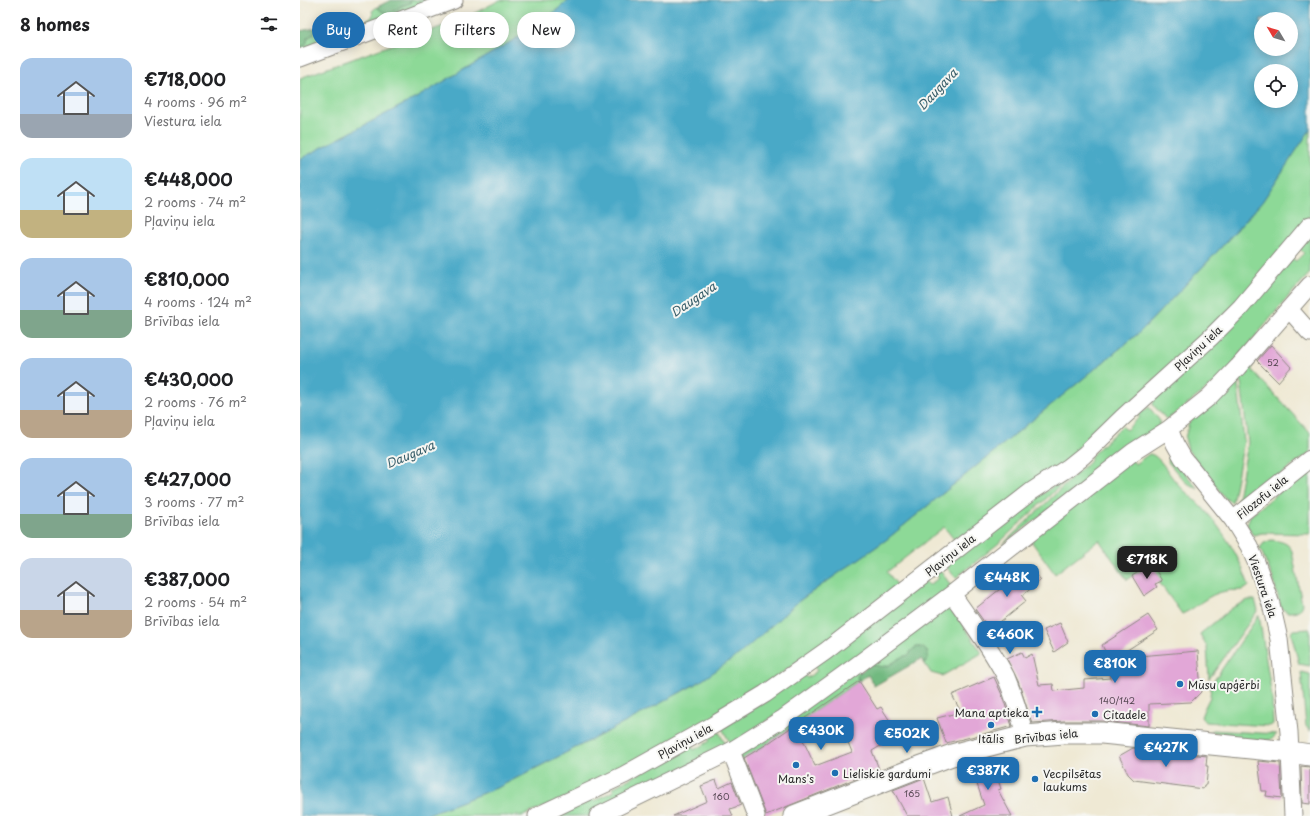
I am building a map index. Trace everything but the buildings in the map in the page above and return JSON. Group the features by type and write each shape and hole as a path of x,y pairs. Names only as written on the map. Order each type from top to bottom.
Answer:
{"main road":[{"name":"Brīvības iela","path":"800,815 914,768 952,755 1025,736 1070,733 1102,733 1310,755"}],"street":[{"path":"300,58 454,0"},
{"name":"Pļaviņu iela","path":"537,816 624,775 717,723 765,694 826,651 1032,491 1069,468 1231,318 1271,274 1310,225"},
{"path":"598,816 731,751 790,714 856,666 952,594 1133,452 1169,429 1209,397 1310,285"},
{"path":"1289,310 1310,333"},
{"name":"Viestura iela","path":"1169,429 1183,458 1233,520 1251,551 1271,604 1279,639 1290,752 1293,816"},
{"name":"Filozofu iela","path":"1233,520 1310,459"},
{"path":"952,594 989,648 1005,677 1016,703 1025,736"},
{"path":"731,751 756,816"}],"green space":[{"path":"391,0 413,0 401,6 394,12 384,12 377,7"},
{"path":"413,0 445,0 413,12 373,12 373,15 372,11 377,7 380,10 396,10"},
{"path":"500,0 569,0 554,12 517,12 517,38 509,43 509,12 477,12"},
{"path":"373,15 373,27 365,30 365,22"},
{"path":"440,27 440,48 500,48 416,98 300,159 300,78 383,48 432,48 432,30"},
{"path":"312,29 312,35 307,38 307,42 304,46 300,47 300,31"},
{"path":"312,35 312,48 318,48 300,55 300,47 305,46 307,38"},
{"path":"1310,130 1310,216 1243,297 1070,460 957,543 944,527 887,572 899,587 825,644 711,720 576,793 523,816 423,816 499,787 630,720 701,681 799,601 886,540 1140,332 1215,254 1262,202"},
{"path":"1310,235 1310,273 1288,297 1222,377 1167,420 1153,405 1154,400 1291,258 1296,261 1304,253 1299,248"},
{"path":"1254,358 1252,370 1310,433 1310,453 1242,503 1237,503 1248,443 1240,373"},
{"path":"1237,377 1244,441 1232,503 1225,498 1188,450 1185,438 1189,423"},
{"path":"1149,407 1160,421 1160,426 1002,545 1091,460 1091,456 1122,426 1126,430 1140,417 1138,415"},
{"path":"1149,454 1153,455 1160,461 1179,486 1199,504 1217,525 1236,554 1249,586 1241,590 1229,590 1213,595 1182,614 1159,582 1157,573 1147,571 1145,568 1127,580 1099,540 1055,574 1029,538 1131,459 1135,464"},
{"path":"1171,456 1198,489 1185,482 1168,462"},
{"path":"1082,465 999,543 957,577 955,577 945,565"},
{"path":"1310,467 1310,534 1252,534 1247,525 1250,516"},
{"path":"1271,540 1286,544 1292,551 1302,604 1300,609 1296,611 1287,612 1281,608 1273,578 1260,548 1264,543"},
{"path":"940,570 952,587 851,665 731,745 722,728 803,674 807,678 817,671 814,666 925,581 929,585 939,578 935,573"},
{"path":"1248,600 1255,600 1258,610 1209,679 1207,647 1200,634 1232,608"},
{"path":"943,610 952,610 955,613 982,653 942,676 931,673 925,664 927,662 921,647 917,647 911,651 909,655 904,656 887,666 882,667 871,663"},
{"path":"1259,615 1272,697 1273,724 1270,726 1205,722 1201,717 1210,697 1211,685"},
{"path":"1310,629 1310,666 1299,664 1291,633 1293,630"},
{"path":"916,647 926,650 928,658 925,664 921,659 874,686 868,675 859,681 857,675 871,663 882,667 887,666 904,656 909,655"},
{"path":"861,667 857,679 859,681 740,761 740,754"},
{"path":"1301,672 1310,674 1310,732 1306,726"},
{"path":"1212,730 1277,734 1271,740 1249,741 1222,733 1211,732"},
{"path":"719,732 727,747 591,816 554,816 592,798 594,801 614,791 612,788 691,746 694,750 710,741 709,738"}],"water":[{"name":"Daugava","path":"569,0 1310,0 1310,130 1262,202 1215,254 1140,332 886,540 799,601 741,653 701,681 630,720 499,787 423,816 300,816 300,159 416,98 500,48 509,48 509,43 517,38 517,48 575,48 575,12 554,12"}],"place":[{"name":"Mūsu apģērbi","path":"1180,684"},
{"name":"Mana aptieka","path":"1037,712"},
{"name":"Citadele","path":"1095,714"},
{"name":"Itālis","path":"991,725"},
{"name":"Mans's","path":"796,765"},
{"name":"Lieliskie gardumi","path":"835,773"},
{"name":"Vecpilsētas laukums","path":"1035,779"}]}
